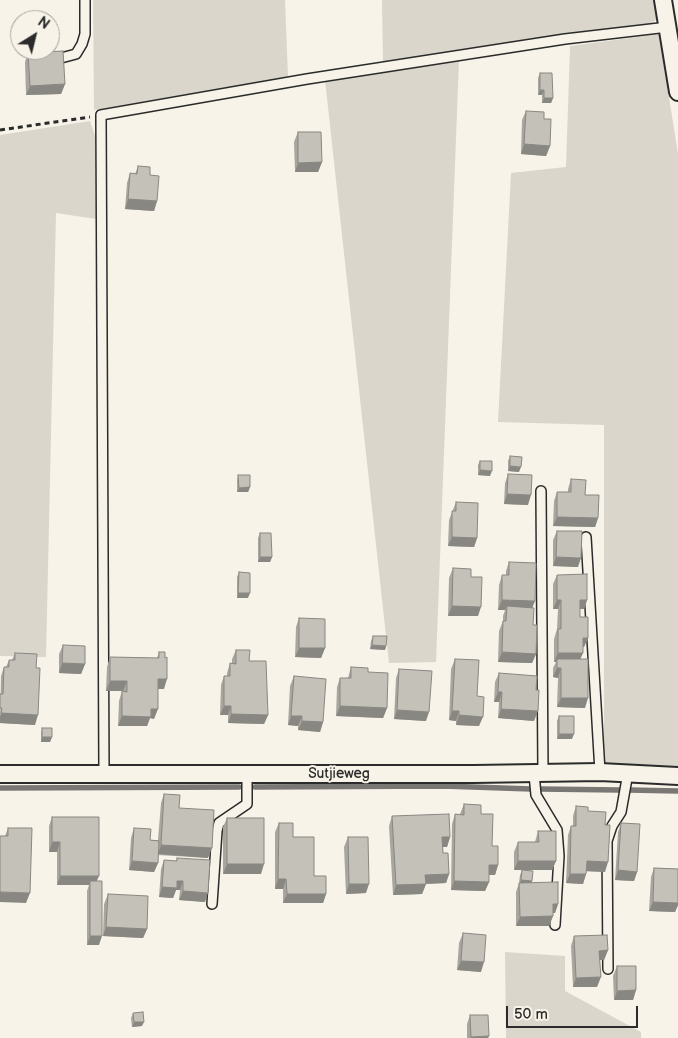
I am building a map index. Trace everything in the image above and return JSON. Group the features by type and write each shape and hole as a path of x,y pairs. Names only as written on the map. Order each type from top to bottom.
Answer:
{"street":[{"path":"663,0 678,92"},
{"name":"Sutjieweg","path":"0,774 539,774 600,772 678,776"}],"lane":[{"path":"61,58 76,54 82,44 85,34 85,0"},
{"path":"104,774 101,115 307,79 565,39 668,28"},
{"path":"541,491 539,774 536,795 551,817 557,830 558,856 555,925"},
{"path":"586,536 600,772"},
{"path":"608,969 607,841 612,826 621,812 628,773"},
{"path":"212,904 217,831 219,824 246,804 247,774"}],"path":[{"path":"0,130 101,115"}],"shaded area":[{"path":"93,0 285,0 288,77 94,110"},
{"path":"382,0 656,0 658,18 650,25 383,63"},
{"path":"659,34 678,154 678,769 604,765 604,425 498,422 511,173 566,167 570,46"},
{"path":"459,60 436,662 389,663 325,80"},
{"path":"90,121 100,151 96,219 56,213 46,657 0,656 0,135"},
{"path":"505,952 565,956 565,991 641,1032 641,1038 506,1038"}],"building":[{"path":"60,51 63,51 65,84 30,86 28,60 60,60"},
{"path":"540,73 552,73 553,98 544,98 544,90 540,90"},
{"path":"526,111 544,112 544,119 551,119 550,146 524,144"},
{"path":"298,132 321,132 322,162 298,163"},
{"path":"138,166 150,167 150,175 159,176 157,201 128,199 130,173 137,174"},
{"path":"510,456 522,457 521,467 510,466"},
{"path":"480,461 492,461 492,471 480,470"},
{"path":"508,474 532,475 531,495 507,494"},
{"path":"238,475 250,475 250,487 239,488"},
{"path":"571,479 586,480 585,495 599,495 598,518 557,517 557,492 571,492"},
{"path":"456,502 478,503 477,538 452,537 452,511 456,511"},
{"path":"557,531 582,531 581,558 556,557"},
{"path":"260,533 271,533 272,557 260,557"},
{"path":"509,562 536,563 535,601 502,600 502,575 509,575"},
{"path":"453,568 471,569 471,577 482,577 481,607 452,606"},
{"path":"239,572 250,573 250,593 238,593"},
{"path":"587,574 587,600 580,600 580,617 588,617 588,638 583,638 583,653 558,653 558,629 561,629 561,600 557,600 557,575"},
{"path":"507,606 534,608 533,625 537,625 536,654 502,652 503,621 506,621"},
{"path":"299,618 325,619 325,648 299,648"},
{"path":"373,636 387,636 386,646 372,645"},
{"path":"63,645 85,646 85,664 62,663"},
{"path":"236,650 250,650 249,661 266,661 268,715 231,714 231,706 224,706 224,676 230,676 230,663 236,664"},
{"path":"159,652 165,652 165,658 167,657 167,679 158,679 158,709 151,709 151,717 122,716 122,691 127,692 127,681 110,681 110,657 159,658"},
{"path":"15,653 37,654 36,668 40,668 38,715 1,713 0,694 3,694 4,667 9,667 9,660 15,660"},
{"path":"455,659 479,660 477,696 484,697 483,717 459,715 459,711 452,711"},
{"path":"557,659 588,659 588,698 561,698 561,668 557,668"},
{"path":"351,667 368,668 368,672 388,673 387,708 340,706 340,678 351,678"},
{"path":"399,669 432,671 429,712 397,710"},
{"path":"499,673 537,676 536,690 539,690 538,711 501,709 502,692 498,692"},
{"path":"294,676 326,679 323,722 302,721 302,716 291,716"},
{"path":"559,716 574,716 574,734 559,734"},
{"path":"42,728 52,728 52,737 42,737"},
{"path":"164,794 180,795 179,808 214,810 212,848 161,845"},
{"path":"464,804 481,805 481,814 493,814 492,846 498,846 498,865 489,865 489,882 454,881 455,814 464,815"},
{"path":"576,806 588,807 588,811 606,812 605,825 610,825 608,862 587,861 586,874 570,874 571,826 576,826"},
{"path":"449,814 450,837 442,837 443,853 448,853 449,874 425,875 426,884 396,885 392,816"},
{"path":"52,817 99,817 99,876 60,876 60,842 52,842"},
{"path":"227,818 264,818 264,864 227,864"},
{"path":"279,823 293,823 293,837 314,837 314,876 326,876 326,894 287,894 286,879 278,879"},
{"path":"621,823 640,824 637,872 618,870"},
{"path":"8,828 32,828 30,893 0,892 0,836 8,836"},
{"path":"134,828 151,829 150,840 159,841 158,863 132,861"},
{"path":"538,831 556,831 556,861 518,861 518,842 539,842"},
{"path":"348,837 368,837 369,884 349,884"},
{"path":"177,858 210,860 208,893 183,891 183,881 177,881 177,888 162,887 164,860 177,861"},
{"path":"654,868 678,869 678,903 653,902"},
{"path":"522,870 533,871 532,881 521,880"},
{"path":"90,881 102,881 102,936 90,936"},
{"path":"558,882 558,904 553,904 553,916 520,917 519,883"},
{"path":"108,894 148,896 147,929 106,927"},
{"path":"463,933 486,935 484,962 461,961"},
{"path":"607,935 608,950 599,951 601,977 576,978 574,936"},
{"path":"617,966 636,966 636,990 617,991"},
{"path":"143,1012 144,1022 134,1022 133,1013"},
{"path":"470,1015 488,1015 489,1036 471,1037"}],"waterway":[{"path":"255,787 443,786 531,789"},
{"path":"0,788 239,787"},
{"path":"540,789 619,790"},
{"path":"629,790 678,791"}]}
